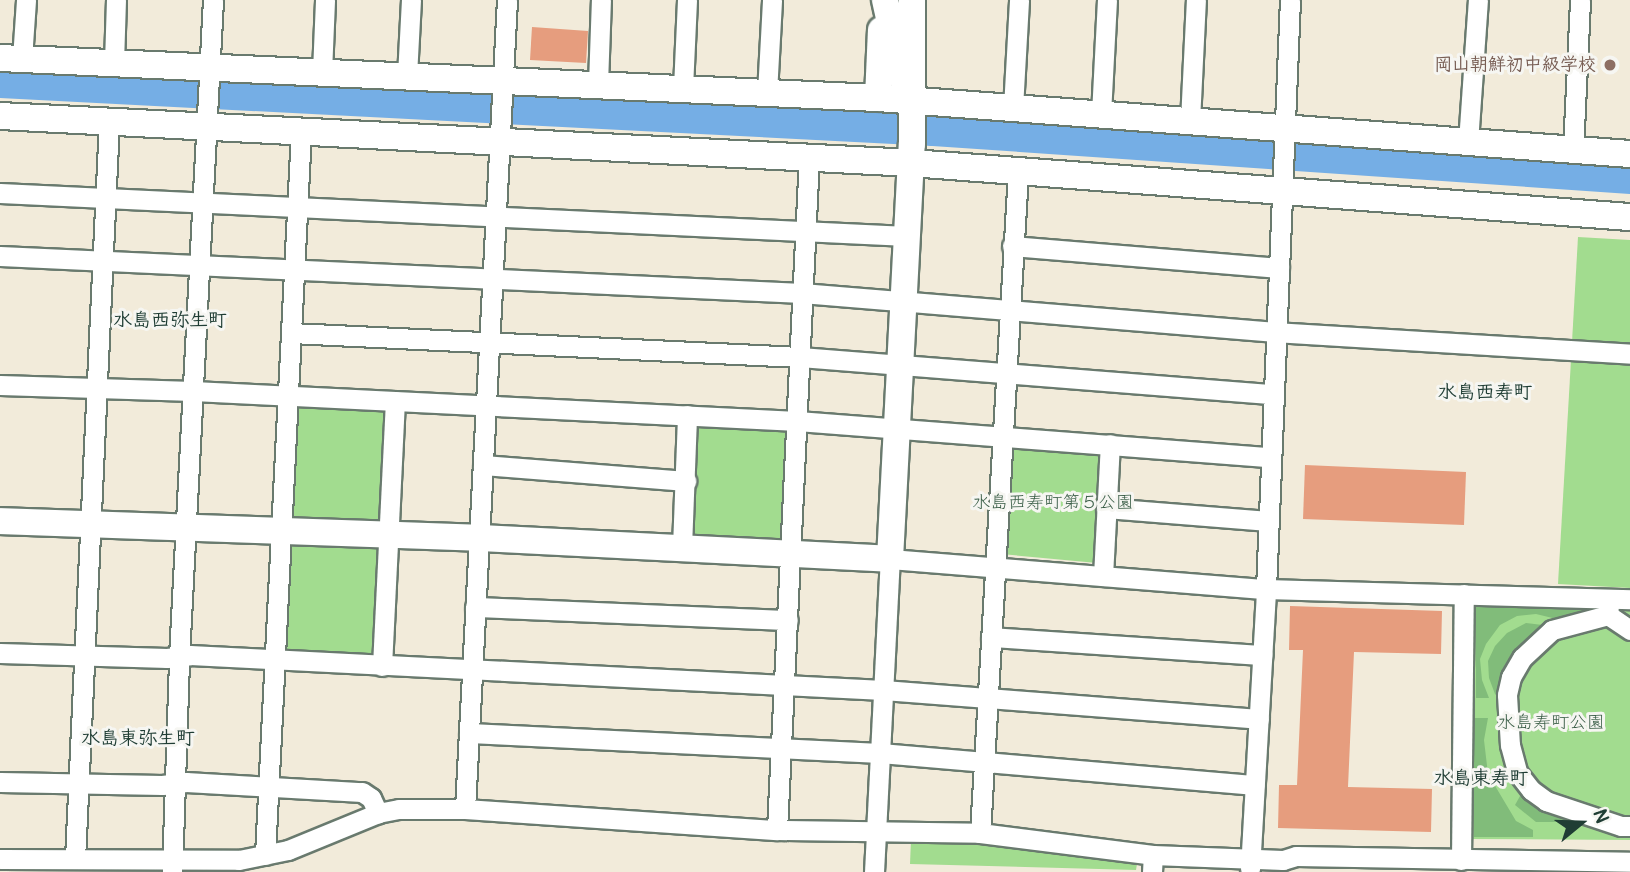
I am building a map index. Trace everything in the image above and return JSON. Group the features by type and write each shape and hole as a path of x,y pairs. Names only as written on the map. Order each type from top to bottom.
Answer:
{"street":[{"path":"26,0 11,59 114,63 209,76 322,72 407,76 503,90 598,84 878,98 912,131 1018,171 1283,186 1630,217"},
{"path":"114,63 116,0"},
{"path":"172,866 179,657 213,0"},
{"path":"322,72 325,0"},
{"path":"407,76 411,0"},
{"path":"465,809 507,0"},
{"path":"598,84 601,0"},
{"path":"683,88 687,0"},
{"path":"766,93 772,0"},
{"path":"878,98 883,0"},
{"path":"883,0 912,131"},
{"path":"874,872 912,131 912,0"},
{"path":"1013,108 1019,0"},
{"path":"1101,114 1107,0"},
{"path":"1190,121 1196,0"},
{"path":"1250,865 1266,589 1290,0"},
{"path":"1468,142 1478,0"},
{"path":"1573,150 1580,0"},
{"path":"0,116 109,121 207,118 301,131 501,132 808,158 1013,108 1190,121 1285,135 1468,142 1630,154"},
{"path":"75,859 109,121"},
{"path":"265,855 301,131"},
{"path":"776,830 792,552 808,158"},
{"path":"980,833 1018,171"},
{"path":"0,193 907,236"},
{"path":"1012,246 1279,268"},
{"path":"0,257 295,268 493,280 803,293 1275,332 1630,354"},
{"path":"291,333 800,357 1273,394"},
{"path":"0,385 193,391 898,426 1270,457"},
{"path":"382,666 396,401"},
{"path":"682,547 687,415"},
{"path":"1103,576 1110,444"},
{"path":"483,465 686,481"},
{"path":"1106,508 1268,521"},
{"path":"0,521 186,526 792,552 1266,589 1464,594 1609,606 1630,630"},
{"path":"1461,860 1464,594"},
{"path":"1630,598 1552,630 1522,657 1511,677 1507,695 1510,745 1517,772 1531,790 1546,802 1621,826 1630,826"},
{"path":"475,607 788,620"},
{"path":"991,637 1262,655"},
{"path":"0,653 275,660 883,690 1259,719"},
{"path":"469,733 880,753 1255,785"},
{"path":"0,782 174,783 362,792 371,798 378,813"},
{"path":"0,859 75,859 172,866 239,860 288,850 378,813 399,809 465,809 776,830 980,833 1153,863 1250,865 1296,856 1630,862"}],"green space":[{"path":"1578,237 1630,240 1630,345 1572,342"},
{"path":"1571,360 1630,363 1630,588 1558,584"},
{"path":"292,406 389,408 383,522 288,517"},
{"path":"694,422 791,429 785,537 781,541 689,537"},
{"name":"水島西寿町第５公園","path":"1008,442 1105,451 1097,563 1001,554"},
{"path":"287,543 381,546 378,656 281,652"},
{"name":"水島寿町公園","path":"1473,603 1630,607 1630,840 1471,839"},
{"path":"1476,605 1599,611 1565,621 1536,614 1517,616 1500,625 1486,644 1480,659 1482,680 1489,698 1476,698"},
{"path":"1526,623 1551,626 1502,701 1495,694 1489,678 1488,661 1495,646 1507,633"},
{"path":"1474,718 1488,718 1484,740 1488,774 1516,821 1533,830 1533,837 1474,837"},
{"path":"1524,789 1597,822 1536,822 1515,805"},
{"path":"911,840 975,841 1134,860 1137,864 1136,870 910,864"}],"building":[{"path":"532,27 588,31 586,63 530,60"},
{"path":"1305,465 1466,472 1464,525 1303,519"},
{"path":"1290,606 1442,611 1441,654 1354,652 1348,787 1432,789 1431,832 1278,828 1279,785 1297,785 1303,650 1289,650"}],"waterway":[{"path":"0,81 933,129 1630,177"},
{"path":"0,93 495,116"},
{"path":"505,117 904,137"},
{"path":"921,138 1278,165"},
{"path":"1287,165 1630,189"}],"place":[{"name":"岡山朝鮮初中級学校","path":"1610,65"}],"district":[{"name":"水島西弥生町","path":"170,321"},
{"name":"水島西寿町","path":"1485,393"},
{"name":"水島東弥生町","path":"138,739"},
{"name":"水島東寿町","path":"1481,779"}]}
